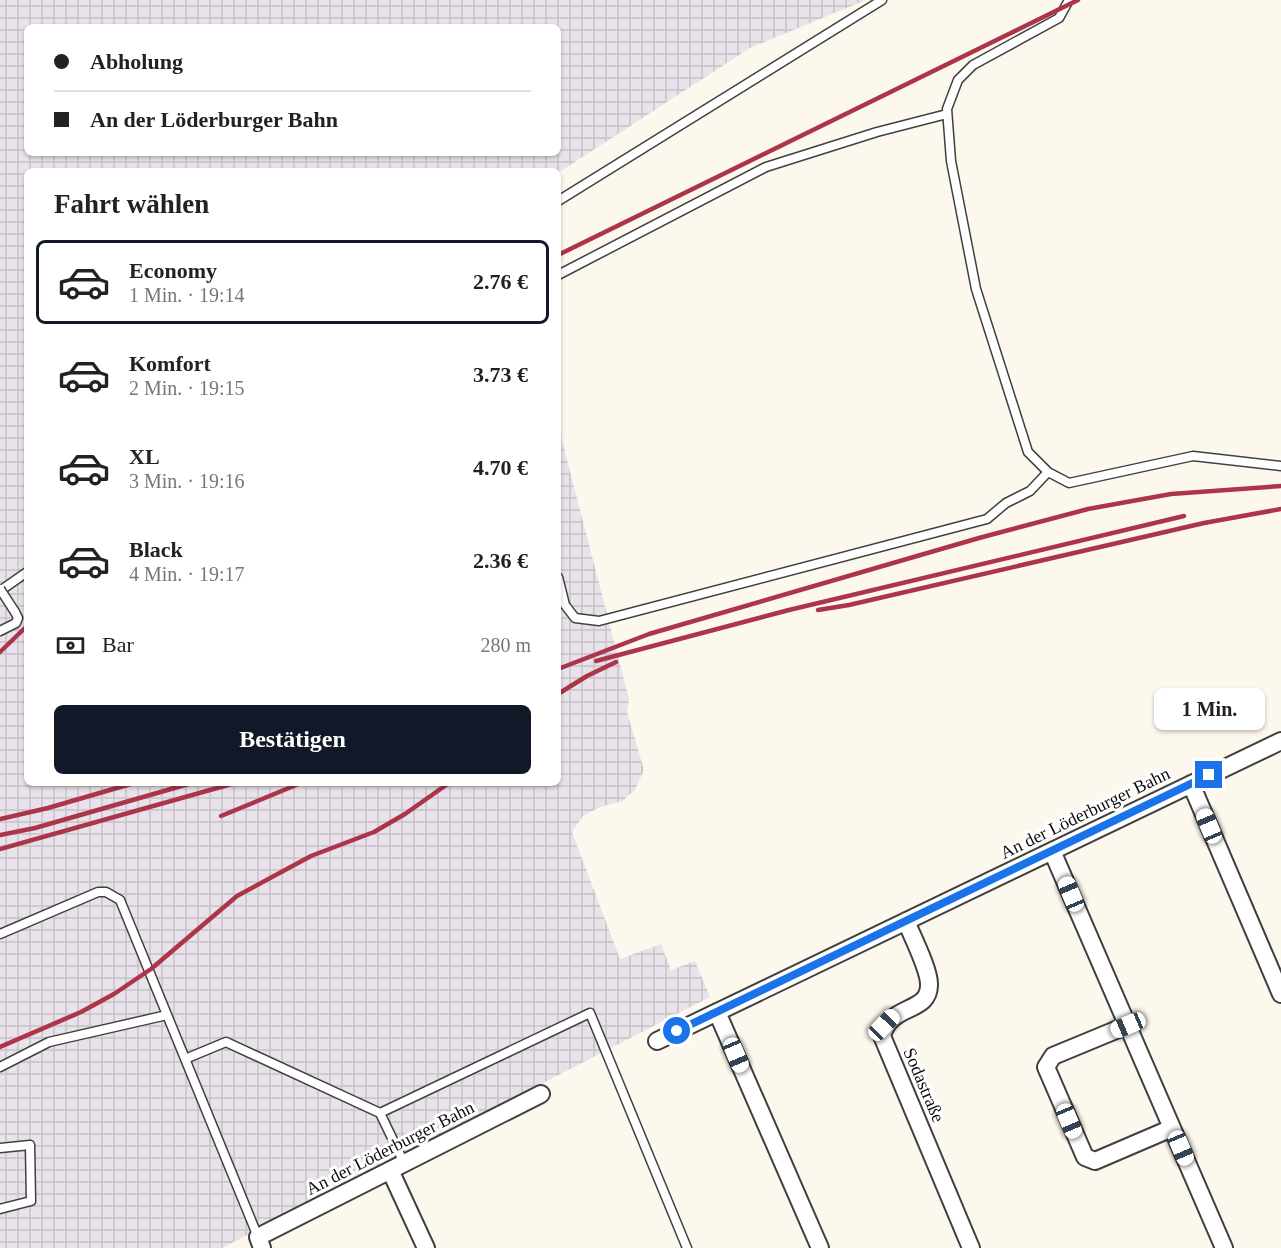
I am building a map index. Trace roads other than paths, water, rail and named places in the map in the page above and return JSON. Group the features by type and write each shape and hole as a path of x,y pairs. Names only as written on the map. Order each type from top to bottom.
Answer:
{"street":[{"name":"An der Löderburger Bahn","path":"657,1041 1281,741"},
{"path":"1191,784 1281,994"},
{"path":"1052,851 1224,1248"},
{"name":"Sodastraße","path":"906,921 929,981 929,993 922,1003 894,1015 884,1025 882,1036 971,1248"},
{"path":"717,1012 820,1248"},
{"path":"1128,1025 1053,1056 1046,1067 1085,1157 1095,1161 1172,1128"},
{"name":"An der Löderburger Bahn","path":"260,1243 397,1166 541,1094"},
{"path":"397,1166 426,1248"}],"lane":[{"path":"561,199 882,0"},
{"path":"1070,0 1059,18 973,65 958,80 947,109 951,161 976,289 1028,452 1048,472 1069,483 1192,456 1281,466"},
{"path":"561,273 766,167 877,132 947,114"},
{"path":"561,589 565,605 575,618 599,621 987,519 1006,503 1029,491 1048,472"},
{"path":"0,631 16,623 18,618 0,590 24,574"},
{"path":"0,934 98,892 106,892 120,900 260,1243"},
{"path":"380,1113 590,1013 687,1248"},
{"path":"0,1067 50,1042 167,1015"},
{"path":"185,1059 226,1042 380,1113 397,1166"},
{"path":"0,1148 30,1145 32,1201 0,1209"}],"railway":[{"path":"561,254 1078,0"},
{"path":"561,668 649,634 979,538 1088,509 1171,494 1281,486"},
{"path":"818,610 849,605 1204,523 1281,509"},
{"path":"596,661 789,610 1184,516"},
{"path":"0,652 24,629"},
{"path":"561,692 616,662"},
{"path":"0,819 124,786"},
{"path":"0,835 35,828 182,786"},
{"path":"0,849 224,786"},
{"path":"221,816 294,786"},
{"path":"0,1047 81,1012 114,994 151,969 237,896 311,856 374,832 405,814 445,786"}]}
